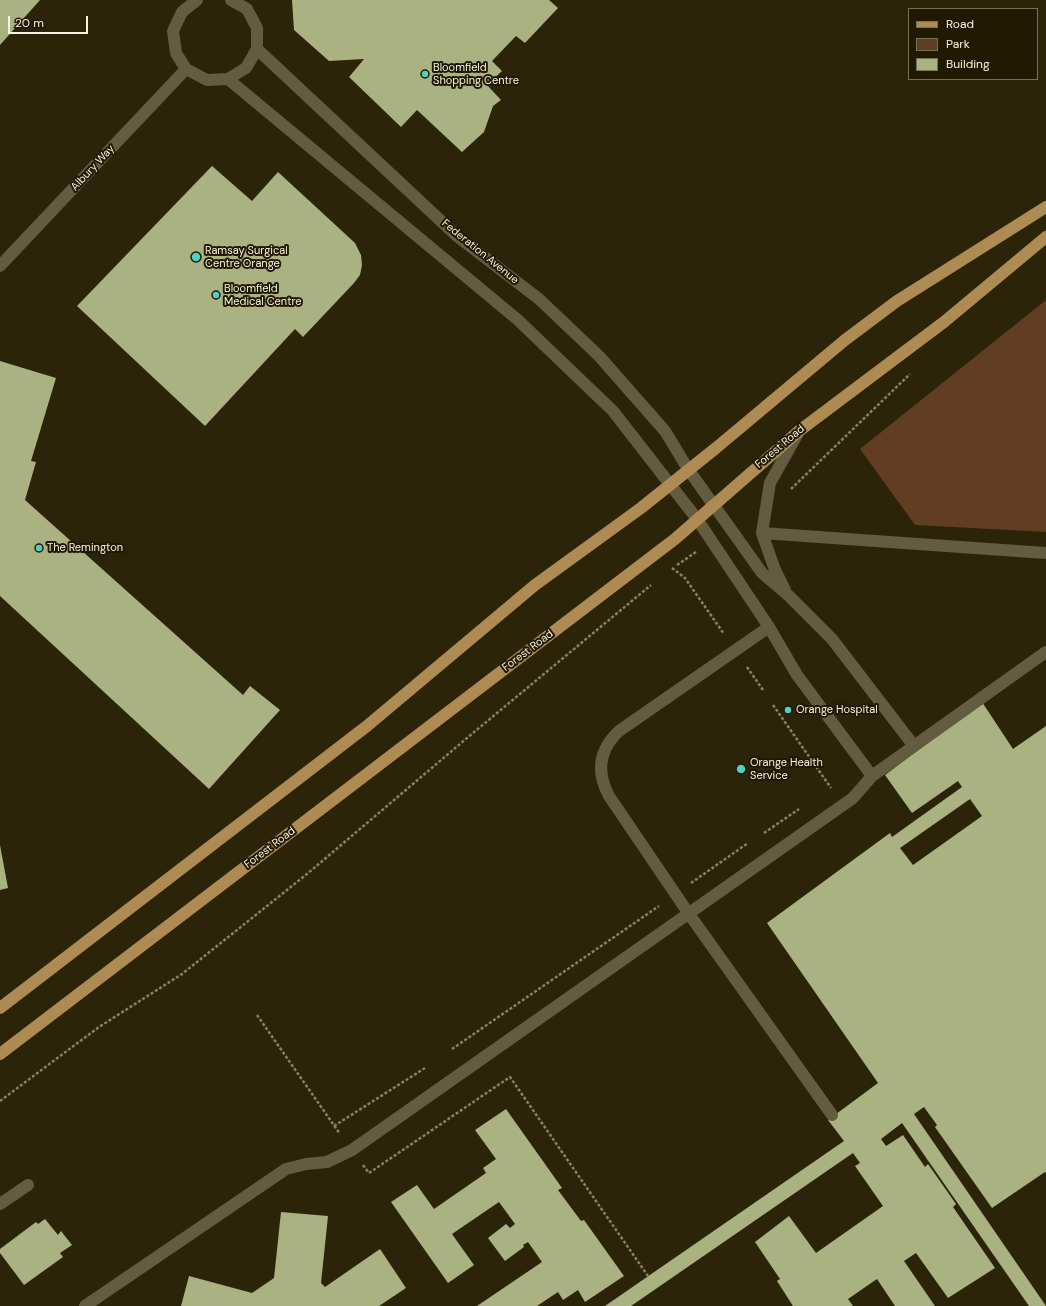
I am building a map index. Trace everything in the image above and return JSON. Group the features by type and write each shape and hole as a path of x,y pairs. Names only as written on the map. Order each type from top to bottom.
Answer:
{"main road":[{"path":"0,1008 367,726 535,585 641,508 716,448 845,340 896,301 1046,207"},
{"name":"Forest Road","path":"0,1054 669,544 799,431 944,322 1046,237"}],"street":[{"path":"197,0 182,12 173,31 176,53 186,69 207,80 228,79 246,68 257,49 257,28 247,9 231,0"},
{"name":"Federation Avenue","path":"257,49 457,236 539,299 599,356 665,431 688,469 762,573 789,596"},
{"name":"Albury Way","path":"0,266 186,69"},
{"path":"228,79 518,320 613,411 697,519 710,542 768,627 797,675 872,776"},
{"path":"799,431 770,483 762,533 775,570 789,596 832,639 914,746"},
{"path":"762,533 1046,554"},
{"path":"768,627 619,731 613,737 603,754 600,770 602,780 609,796 689,914 832,1115"},
{"path":"85,1306 286,1169 306,1164 327,1162 352,1150 853,798 872,776 1046,652"},
{"path":"0,1204 28,1185"}],"path":[{"path":"788,491 912,374"},
{"path":"666,572 688,559 710,542"},
{"path":"672,568 685,578 728,639"},
{"path":"0,1101 98,1027 188,969 307,874 467,738 655,582"},
{"path":"744,663 763,690"},
{"path":"773,705 831,787 829,793"},
{"path":"764,833 801,809"},
{"path":"689,884 748,843"},
{"path":"452,1049 664,902"},
{"path":"257,1015 342,1137"},
{"path":"334,1126 425,1068"},
{"path":"360,1162 369,1173 510,1077 648,1276"}],"green space":[{"path":"1046,300 1046,532 915,525 860,449"}],"building":[{"path":"0,0 40,0 0,45"},
{"name":"Bloomfield Shopping Centre","path":"292,0 549,0 558,8 525,43 516,36 492,61 502,71 487,85 501,100 493,106 484,132 462,152 417,110 401,127 349,77 364,59 329,61 294,30"},
{"name":"Ramsay Surgical Centre Orange","path":"212,166 252,201 278,172 355,243 361,255 362,265 360,275 354,283 303,337 295,329 205,426 77,306"},
{"name":"The Remington","path":"0,361 56,378 31,461 36,462 25,500 243,695 250,686 280,710 209,789 0,596"},
{"path":"982,702 1013,749 1046,726 1046,1173 1045,1172 992,1208 935,1127 937,1125 924,1107 914,1114 1046,1306 1029,1306 902,1123 881,1139 886,1146 903,1135 925,1167 928,1164 956,1204 953,1207 995,1268 948,1298 916,1253 904,1261 935,1306 895,1306 877,1279 848,1299 853,1306 793,1306 777,1281 780,1279 755,1242 789,1216 816,1253 883,1206 855,1166 860,1163 853,1153 631,1306 605,1306 844,1141 828,1120 878,1083 767,923 890,833 892,837 962,787 958,781 912,813 885,775","holes":["970,799 982,816 913,865 900,848"]},
{"path":"0,845 8,888 0,890"},
{"path":"506,1109 562,1188 558,1190 581,1221 584,1220 624,1276 585,1302 578,1290 563,1300 558,1292 537,1306 477,1306 542,1262 528,1242 523,1245 524,1247 505,1261 488,1238 506,1224 510,1228 515,1224 499,1202 452,1234 474,1265 448,1283 391,1202 417,1185 434,1209 486,1173 483,1168 496,1159 475,1130"},
{"path":"281,1212 328,1216 321,1283 325,1287 380,1249 406,1288 379,1306 181,1306 189,1276 252,1293 274,1278"},
{"path":"45,1219 58,1235 61,1231 72,1245 60,1253 63,1257 24,1285 0,1253 0,1249 36,1222 38,1224"}],"place":[{"name":"Bloomfield Shopping Centre","path":"425,74"},
{"name":"Ramsay Surgical Centre Orange","path":"196,257"},
{"name":"Bloomfield Medical Centre","path":"216,295"},
{"name":"The Remington","path":"39,548"},
{"name":"Orange Hospital","path":"788,710"},
{"name":"Orange Health Service","path":"741,769"}]}
